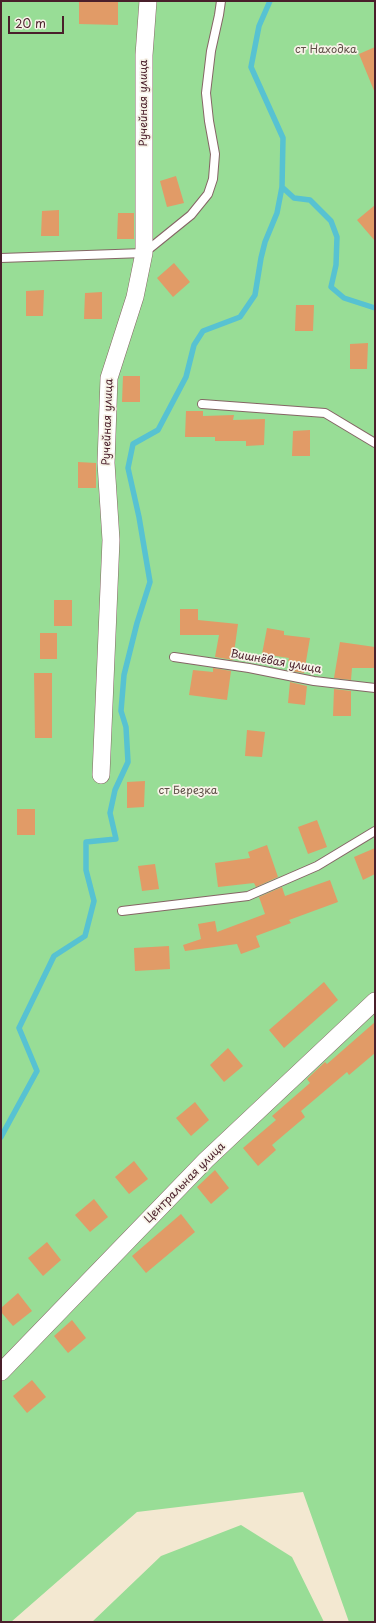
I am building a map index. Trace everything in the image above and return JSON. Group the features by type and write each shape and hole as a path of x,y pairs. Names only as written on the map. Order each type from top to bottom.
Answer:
{"street":[{"name":"Ручейная улица","path":"101,775 111,540 106,463 109,378 135,297 144,253 144,55 148,1"},
{"name":"Центральная улица","path":"1,1372 206,1160 375,1001"}],"lane":[{"path":"1,258 144,253 191,215 208,194 213,179 215,154 206,94 211,51 221,1"},
{"path":"202,404 325,413 375,443"},
{"name":"Вишнёвая улица","path":"174,657 249,668 314,681 375,688"},
{"path":"122,911 248,896 317,866 375,831"}],"green space":[{"name":"ст Березка","path":"1,1 375,1 375,1622 349,1622 303,1492 137,1512 11,1622 1,1622"},
{"path":"241,1525 292,1557 324,1622 92,1622 161,1556"}],"building":[{"path":"79,1 118,1 118,25 79,24"},
{"path":"375,47 375,93 359,54"},
{"path":"176,176 184,203 167,207 160,181"},
{"path":"375,205 375,241 357,220"},
{"path":"59,210 59,236 41,236 42,211"},
{"path":"118,213 134,213 134,239 117,239"},
{"path":"174,263 190,282 173,297 157,278"},
{"path":"44,290 43,316 26,316 26,291"},
{"path":"102,292 102,319 84,319 85,293"},
{"path":"296,305 314,305 313,331 295,331"},
{"path":"368,343 367,369 350,369 350,344"},
{"path":"123,376 140,376 140,402 122,402"},
{"path":"186,411 203,411 203,416 234,415 233,420 265,419 264,445 246,446 246,441 215,441 215,437 185,437"},
{"path":"310,430 310,456 292,456 293,431"},
{"path":"78,462 96,463 96,488 78,488"},
{"path":"54,600 72,600 72,626 54,626"},
{"path":"180,609 198,609 198,620 238,624 233,660 215,657 219,635 180,635"},
{"path":"267,628 284,631 284,635 310,638 304,673 291,671 292,662 288,661 289,658 262,654"},
{"path":"40,633 57,633 57,659 40,659"},
{"path":"340,642 375,647 375,668 352,668 351,680 334,678"},
{"path":"213,668 231,671 227,700 189,695 193,670 213,672"},
{"path":"34,673 52,673 52,738 35,738"},
{"path":"290,682 307,686 305,705 288,703"},
{"path":"334,689 351,691 351,716 333,716"},
{"path":"247,730 265,732 262,757 245,756"},
{"path":"145,781 144,807 127,808 127,782"},
{"path":"17,809 35,809 35,835 17,835"},
{"path":"317,820 327,847 308,854 298,827"},
{"path":"267,845 278,877 256,887 254,883 218,887 215,863 250,858 248,852"},
{"path":"375,848 375,874 363,880 354,857"},
{"path":"155,864 159,889 142,891 138,866"},
{"path":"330,880 338,902 289,920 291,923 256,936 260,947 241,954 237,944 185,951 183,945 201,939 198,924 215,921 217,932 265,914 259,897 282,887 285,896"},
{"path":"169,946 170,969 135,971 134,948"},
{"path":"324,982 338,1000 284,1048 269,1030"},
{"path":"375,1022 375,1053 349,1075 347,1072 301,1111 305,1117 272,1145 276,1150 258,1166 243,1148 276,1120 272,1116 310,1083 307,1079 325,1062 327,1064"},
{"path":"228,1048 243,1066 224,1082 210,1065"},
{"path":"195,1102 209,1120 191,1136 176,1118"},
{"path":"134,1161 148,1179 129,1194 115,1177"},
{"path":"215,1170 229,1188 211,1204 197,1187"},
{"path":"94,1199 108,1217 90,1232 75,1215"},
{"path":"181,1214 195,1232 146,1273 132,1256"},
{"path":"47,1242 61,1260 43,1276 28,1258"},
{"path":"18,1293 32,1311 13,1326 1,1312 1,1308"},
{"path":"72,1320 86,1338 68,1353 54,1336"},
{"path":"32,1380 46,1397 27,1413 13,1396"}],"waterway":[{"path":"270,1 259,26 251,67 283,138 282,187 294,198 310,200 331,221 337,237 336,265 331,287 344,298 375,308"},
{"path":"1,1137 37,1071 19,1028 54,956 85,936 94,901 86,870 86,842 116,839 110,813 115,790 128,762 126,727 121,711 124,675 137,623 150,582 139,517 128,468 133,444 158,430 186,377 194,345 203,331 240,317 255,295 261,258 265,242 277,213 282,187"}],"park label":[{"name":"ст Находка","path":"326,50"}]}
